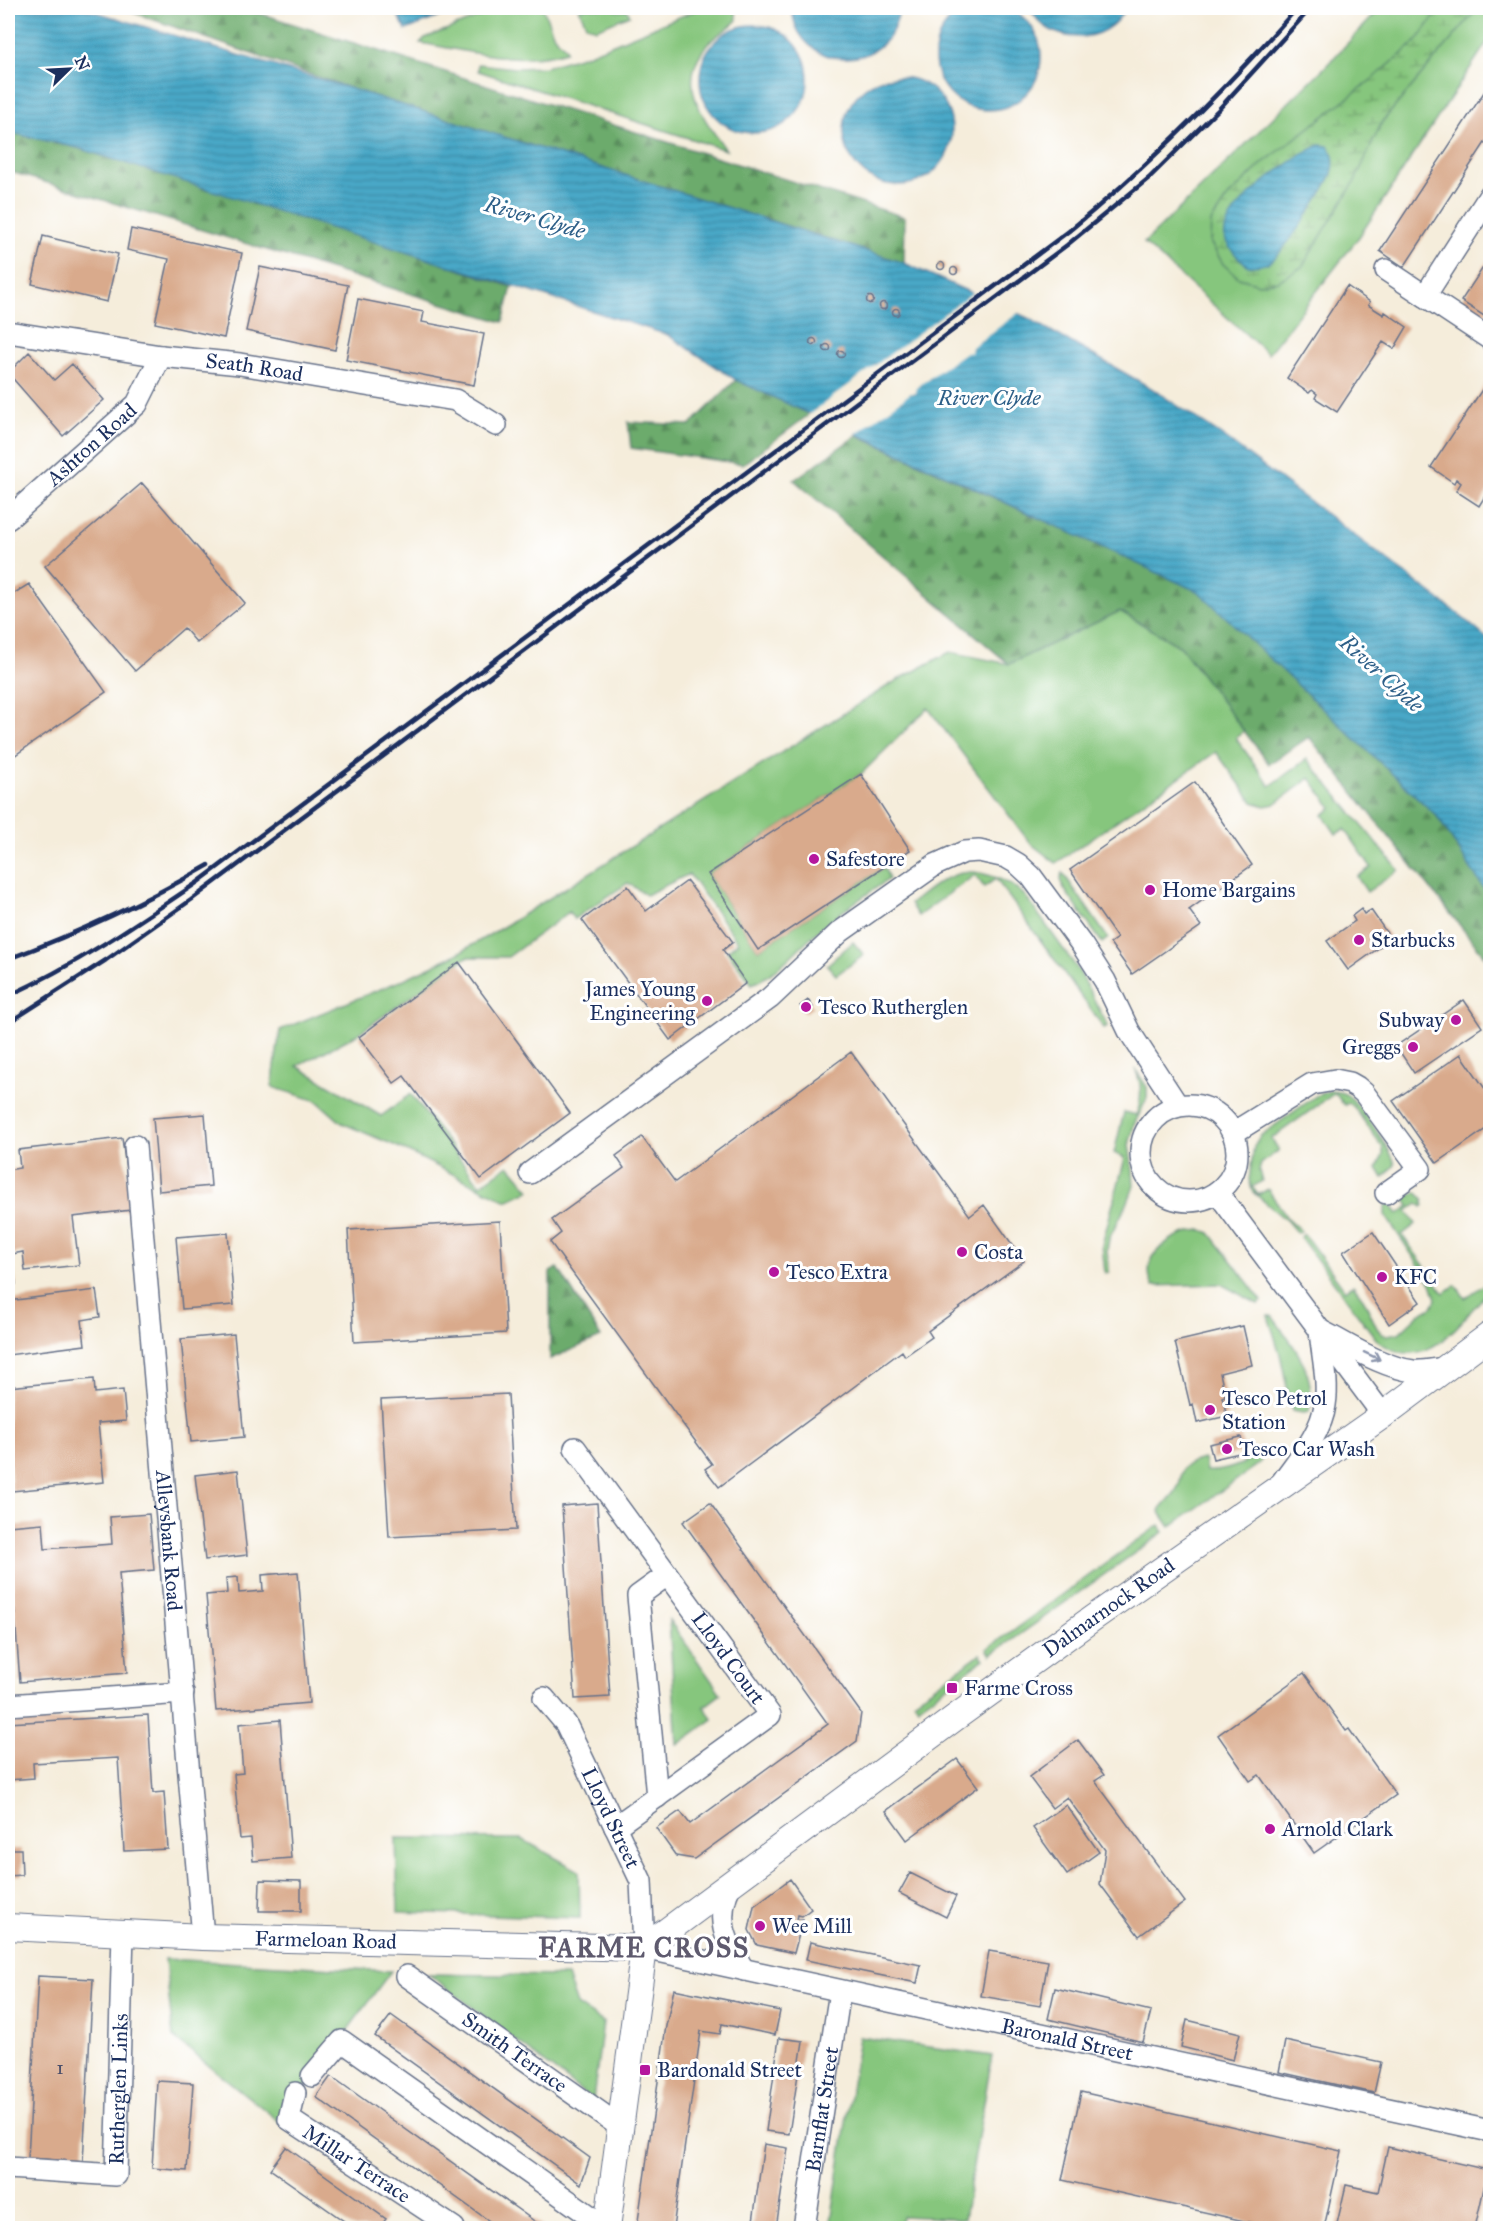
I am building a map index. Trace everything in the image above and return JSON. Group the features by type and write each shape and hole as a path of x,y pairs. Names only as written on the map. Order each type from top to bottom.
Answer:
{"main road":[{"name":"Dalmarnock Road","path":"645,1948 1093,1618 1383,1415 1491,1335"},
{"name":"Farmeloan Road","path":"8,1927 203,1937 645,1948"},
{"path":"607,2228 645,1948"}],"street":[{"path":"1425,296 1491,195"},
{"path":"1386,270 1491,339"},
{"name":"Seath Road","path":"8,332 161,356 240,364 455,400 496,425"},
{"name":"Ashton Road","path":"8,519 137,404 161,356"},
{"path":"530,1173 770,998 840,932 935,865 964,852 993,852 1018,864 1029,874 1082,945 1105,981 1129,1031 1178,1106"},
{"path":"1233,1133 1312,1084 1335,1080 1350,1083 1364,1093 1419,1169 1386,1193"},
{"path":"1194,1105 1210,1109 1224,1119 1233,1133 1237,1149 1236,1166 1229,1180 1217,1192 1198,1200 1178,1200 1159,1191 1150,1181 1141,1156 1146,1130 1165,1111 1178,1106 1194,1105"},
{"name":"Alleysbank Road","path":"135,1146 203,1937"},
{"path":"1217,1192 1383,1415"},
{"path":"1320,1330 1371,1356 1403,1369 1415,1371 1446,1368"},
{"path":"1276,1490 1315,1434 1323,1416 1326,1386 1320,1330"},
{"name":"Lloyd Court","path":"575,1448 770,1715 615,1827"},
{"path":"657,1797 638,1596 667,1575"},
{"path":"8,1705 183,1693"},
{"name":"Lloyd Street","path":"544,1698 566,1724 641,1881 645,1948"},
{"path":"731,1884 722,1906 723,1928 733,1954 744,1970"},
{"name":"Rutherglen Links","path":"8,2168 116,2175 123,1933"},
{"name":"Baronald Street","path":"645,1948 1491,2131"},
{"name":"Smith Terrace","path":"407,1976 622,2128"},
{"name":"Barnflat Street","path":"804,2229 840,1991"},
{"path":"312,2076 342,2041 607,2228"},
{"name":"Millar Terrace","path":"295,2093 289,2119 453,2229"}],"green space":[{"path":"120,8 243,8 905,217 904,263 355,90"},
{"path":"502,8 543,8 554,36 566,48 566,51 530,57 493,56 420,43 425,38"},
{"path":"579,8 627,10 630,15 596,29 586,25"},
{"path":"701,8 735,8 737,20 708,44 698,58 693,72 693,86 701,112 726,150 478,71 478,64 516,68 545,67 589,54"},
{"path":"1381,8 1490,8 1490,38 1359,237 1268,354 1144,243 1324,68"},
{"path":"1440,8 1478,8 1382,122 1355,181 1302,267 1278,281 1259,284 1239,278 1223,264 1210,242 1211,222 1227,198 1263,163 1375,77 1418,40"},
{"path":"8,132 78,148 269,207 512,287 503,322 8,171"},
{"path":"736,380 810,414 743,464 631,448 628,422 690,425"},
{"path":"857,435 1200,592 1437,816 1490,898 1490,963 1309,737 1269,764 1181,647 1120,611 1009,664 794,480"},
{"path":"1120,611 1181,647 1244,731 1236,738 1270,786 1307,759 1399,870 1367,892 1357,877 1371,867 1345,829 1336,834 1323,815 1332,808 1310,778 1275,804 1265,806 1253,802 1216,752 1056,863 1030,843 928,708 861,774 708,874 758,950 884,867 889,879 834,918 779,967 762,979 752,984 727,951 738,942 689,874 646,895 628,883 574,919 569,912 508,957 467,957 356,1035 297,1066 381,1116 411,1094 480,1185 509,1165 530,1190 507,1201 396,1146 342,1123 317,1101 272,1087 280,1030 400,981 457,954 894,682 950,652 1009,664"},
{"path":"974,872 1002,880 1015,887 1026,897 1079,971 1108,1026 1104,1028 996,879 984,887 975,875 918,916 910,904 932,887 956,874"},
{"path":"1063,873 1108,938 1102,943 1062,886"},
{"path":"853,942 864,955 836,975 827,965"},
{"path":"1135,1069 1147,1087 1147,1098 1134,1125 1129,1145 1134,1186 1109,1239 1107,1250 1109,1272 1105,1273 1102,1245 1125,1158 1114,1153 1124,1112 1137,1115 1140,1103 1140,1087"},
{"path":"1329,1091 1344,1093 1356,1103 1383,1140 1395,1165 1383,1178 1377,1168 1383,1155 1383,1148 1354,1107 1349,1103 1344,1105 1335,1093 1271,1139 1279,1150 1261,1164 1259,1171 1262,1181 1253,1187 1258,1195 1268,1189 1287,1218 1301,1231 1297,1233 1287,1221 1253,1192 1249,1180 1254,1146 1260,1136 1316,1096"},
{"path":"1404,1191 1408,1196 1417,1192 1424,1200 1422,1201 1424,1205 1422,1207 1418,1203 1407,1211 1416,1224 1402,1235 1444,1293 1456,1285 1465,1298 1484,1285 1490,1287 1450,1334 1428,1349 1415,1353 1403,1353 1376,1339 1300,1237 1304,1234 1345,1290 1353,1285 1363,1298 1382,1334 1399,1333 1419,1314 1432,1307 1436,1299 1431,1283 1385,1215 1385,1207 1390,1203 1398,1214 1409,1206 1401,1193"},
{"path":"1202,1230 1210,1233 1262,1301 1258,1304 1221,1284 1153,1286 1149,1275 1150,1265 1154,1255 1161,1247 1180,1235"},
{"path":"558,1268 601,1337 550,1359 550,1272"},
{"path":"1268,1316 1272,1316 1302,1360 1310,1385 1309,1412 1292,1411 1280,1354"},
{"path":"1265,1452 1259,1464 1170,1527 1159,1511 1175,1492 1182,1471 1188,1464 1204,1459 1206,1471 1229,1469"},
{"path":"1159,1525 1164,1532 991,1655 987,1649"},
{"path":"669,1620 721,1694 704,1707 713,1719 677,1745"},
{"path":"980,1654 984,1659 918,1707 914,1701"},
{"path":"396,1838 522,1839 579,1871 580,1918 398,1912"},
{"path":"165,1959 391,1971 280,2122 173,2037"},
{"path":"429,1974 567,1976 577,2005 603,2022 593,2100"},
{"path":"859,2037 992,2056 964,2219 902,2216 900,2228 830,2228"}],"water":[{"path":"988,4 1008,8 1026,19 1037,37 1041,57 1037,77 1026,95 1008,106 988,110 968,106 950,95 939,77 935,57 939,37 950,19 968,8"},
{"name":"River Clyde","path":"8,8 83,8 355,90 904,263 1028,318 1151,388 1224,437 1456,612 1490,641 1490,898 1437,816 1199,592 736,380 668,335 78,148 8,132"},
{"path":"391,8 461,8 406,30 396,12"},
{"path":"792,8 899,8 893,30 880,46 864,55 845,58 826,55 810,46 798,30"},
{"path":"1030,8 1125,8 1117,21 1105,30 1078,37 1050,30 1038,21"},
{"path":"754,25 775,29 792,41 804,58 808,79 804,100 792,117 775,129 754,133 733,129 716,117 704,100 700,79 704,58 716,41 733,29"},
{"path":"898,77 919,81 936,93 948,110 952,131 948,152 936,169 919,181 898,185 877,181 860,169 848,152 844,131 848,110 860,93 877,81"},
{"path":"1320,145 1328,146 1334,163 1332,173 1322,192 1277,256 1266,264 1248,266 1231,250 1225,238 1226,226 1234,212 1261,184 1294,160"}],"pier":[{"path":"975,291 1021,311 972,347 971,353 966,352 917,387 916,393 911,393 854,435 807,416"}],"building":[{"path":"1490,83 1490,135 1404,267 1380,251"},
{"path":"131,229 242,253 224,338 155,323 169,259 127,250"},
{"path":"43,236 118,254 107,302 32,284"},
{"path":"1490,257 1490,307 1484,316 1461,301"},
{"path":"941,262 945,266 941,270 937,266"},
{"path":"260,267 348,285 335,350 246,331"},
{"path":"954,267 958,271 954,275 950,271"},
{"path":"1347,286 1370,302 1368,305 1384,315 1385,312 1407,327 1394,349 1383,342 1337,412 1315,398 1317,394 1312,390 1309,393 1287,378"},
{"path":"870,296 874,300 870,304 866,300"},
{"path":"358,299 424,312 422,322 484,334 474,385 346,360"},
{"path":"883,302 887,306 883,310 879,306"},
{"path":"896,308 900,312 896,316 892,312"},
{"path":"813,338 817,342 813,346 809,342"},
{"path":"827,344 831,348 827,352 823,348"},
{"path":"841,350 845,354 841,358 837,354"},
{"path":"29,352 54,380 72,364 104,400 63,436 8,373"},
{"path":"1489,379 1490,488 1479,506 1456,491 1461,483 1456,479 1454,483 1431,467"},
{"path":"142,483 245,603 197,643 184,628 135,671 45,566"},
{"path":"29,584 106,692 8,760 8,597"},
{"name":"Safestore","path":"861,774 910,850 758,950 708,874"},
{"name":"Home Bargains","path":"1195,782 1252,865 1189,910 1201,926 1132,974 1110,943 1117,938 1070,870"},
{"path":"687,881 733,942 723,950 746,983 670,1040 582,920 628,886 646,911"},
{"name":"Starbucks","path":"1361,909 1364,914 1371,910 1391,939 1348,970 1327,941 1355,921 1352,916"},
{"path":"459,962 570,1113 481,1179 404,1076 394,1083 359,1037"},
{"name":"Tesco Rutherglen","path":"808,1000 813,1007 805,1013 800,1006"},
{"path":"1464,1000 1482,1027 1414,1073 1396,1046"},
{"name":"Tesco Extra","path":"851,1052 970,1216 984,1205 1024,1261 928,1331 932,1337 905,1356 902,1351 719,1487 705,1469 712,1464 550,1242 561,1233 552,1220 624,1168 616,1156 642,1137 675,1182"},
{"path":"1461,1054 1490,1096 1490,1126 1437,1163 1393,1101"},
{"path":"205,1114 211,1186 159,1191 153,1118"},
{"path":"122,1138 131,1210 73,1217 79,1265 25,1271 23,1252 12,1254 16,1284 8,1285 8,1170 20,1168 18,1150"},
{"path":"500,1221 506,1333 354,1342 348,1230"},
{"name":"KFC","path":"1373,1232 1420,1302 1389,1324 1343,1252"},
{"path":"228,1233 234,1305 182,1309 176,1237"},
{"path":"96,1290 100,1317 82,1320 85,1345 8,1355 8,1301"},
{"path":"1243,1326 1252,1365 1220,1373 1225,1396 1222,1397 1227,1416 1197,1423 1193,1404 1190,1405 1175,1342"},
{"path":"234,1334 244,1437 191,1442 181,1339"},
{"path":"94,1379 95,1393 123,1390 126,1421 98,1423 104,1482 12,1491 8,1441 8,1387"},
{"path":"508,1394 516,1530 389,1537 381,1400"},
{"name":"Tesco Car Wash","path":"1241,1437 1244,1452 1213,1459 1209,1444"},
{"path":"238,1470 247,1555 205,1560 195,1475"},
{"path":"597,1503 610,1697 575,1699 562,1506"},
{"path":"710,1503 861,1713 857,1741 694,1859 676,1856 656,1828 680,1811 690,1824 828,1724 683,1522"},
{"path":"149,1514 154,1570 119,1573 127,1673 20,1682 8,1526 43,1523 45,1549 112,1544 110,1517"},
{"path":"298,1572 309,1703 216,1711 206,1595 227,1593 226,1578 238,1577 239,1593 263,1591 262,1575"},
{"path":"1304,1673 1346,1731 1349,1729 1396,1795 1314,1853 1259,1775 1250,1781 1218,1735"},
{"path":"148,1715 153,1793 164,1792 168,1849 124,1851 118,1758 33,1763 34,1778 8,1780 8,1723"},
{"path":"280,1720 291,1858 253,1861 251,1838 240,1839 234,1774 243,1773 239,1724"},
{"path":"1078,1740 1104,1775 1095,1781 1185,1902 1139,1936 1100,1884 1105,1850 1067,1797 1052,1808 1029,1777"},
{"path":"957,1759 978,1787 907,1840 886,1811"},
{"path":"1066,1805 1099,1852 1067,1875 1033,1828"},
{"path":"8,1849 21,1849 22,1875 8,1876"},
{"path":"910,1873 956,1896 946,1917 899,1893"},
{"path":"790,1879 811,1909 802,1916 798,1915 797,1919 803,1919 794,1953 757,1945 749,1930 754,1906"},
{"path":"260,1880 301,1881 301,1911 259,1911"},
{"path":"810,1942 921,1965 917,1983 806,1960"},
{"path":"989,1951 1048,1961 1040,2006 981,1996"},
{"path":"38,1976 93,1979 83,2162 28,2158"},
{"path":"1055,1988 1151,2011 1143,2042 1048,2019"},
{"path":"674,1989 780,2011 775,2035 722,2024 720,2034 701,2031 673,2228 637,2228 666,2026"},
{"path":"391,2015 590,2158 581,2184 375,2036"},
{"path":"1187,2020 1240,2033 1233,2060 1181,2047"},
{"path":"779,2038 803,2041 789,2134 766,2131"},
{"path":"1285,2041 1381,2062 1374,2093 1279,2072"},
{"path":"331,2076 544,2228 499,2228 316,2097"},
{"path":"157,2081 193,2083 187,2171 152,2168"},
{"path":"1081,2092 1341,2151 1324,2228 1275,2228 1062,2180"},
{"path":"764,2144 788,2148 776,2228 752,2228"},
{"path":"286,2147 386,2219 379,2228 354,2228 270,2169"},
{"path":"1388,2147 1488,2170 1475,2228 1336,2228 1346,2185 1378,2192"}],"railway":[{"path":"8,996 82,957 198,882 1069,231 1130,179 1188,124 1297,8"},
{"path":"8,1023 106,960 191,900 1067,245 1149,178 1218,110 1311,8"},
{"path":"8,959 111,916 209,865"}],"place":[{"name":"Safestore","path":"814,859"},
{"name":"Home Bargains","path":"1150,890"},
{"name":"Starbucks","path":"1359,940"},
{"name":"James Young Engineering","path":"707,1001"},
{"name":"Tesco Rutherglen","path":"806,1007"},
{"name":"Subway","path":"1456,1020"},
{"name":"Greggs","path":"1413,1047"},
{"name":"Costa","path":"962,1252"},
{"name":"Tesco Extra","path":"774,1272"},
{"name":"KFC","path":"1382,1277"},
{"name":"Tesco Petrol Station","path":"1210,1410"},
{"name":"Tesco Car Wash","path":"1227,1449"},
{"name":"Farme Cross","path":"952,1688"},
{"name":"Arnold Clark","path":"1270,1829"},
{"name":"Wee Mill","path":"760,1926"},
{"name":"Bardonald Street","path":"645,2070"}],"district":[{"name":"FARME CROSS","path":"644,1948"}]}
